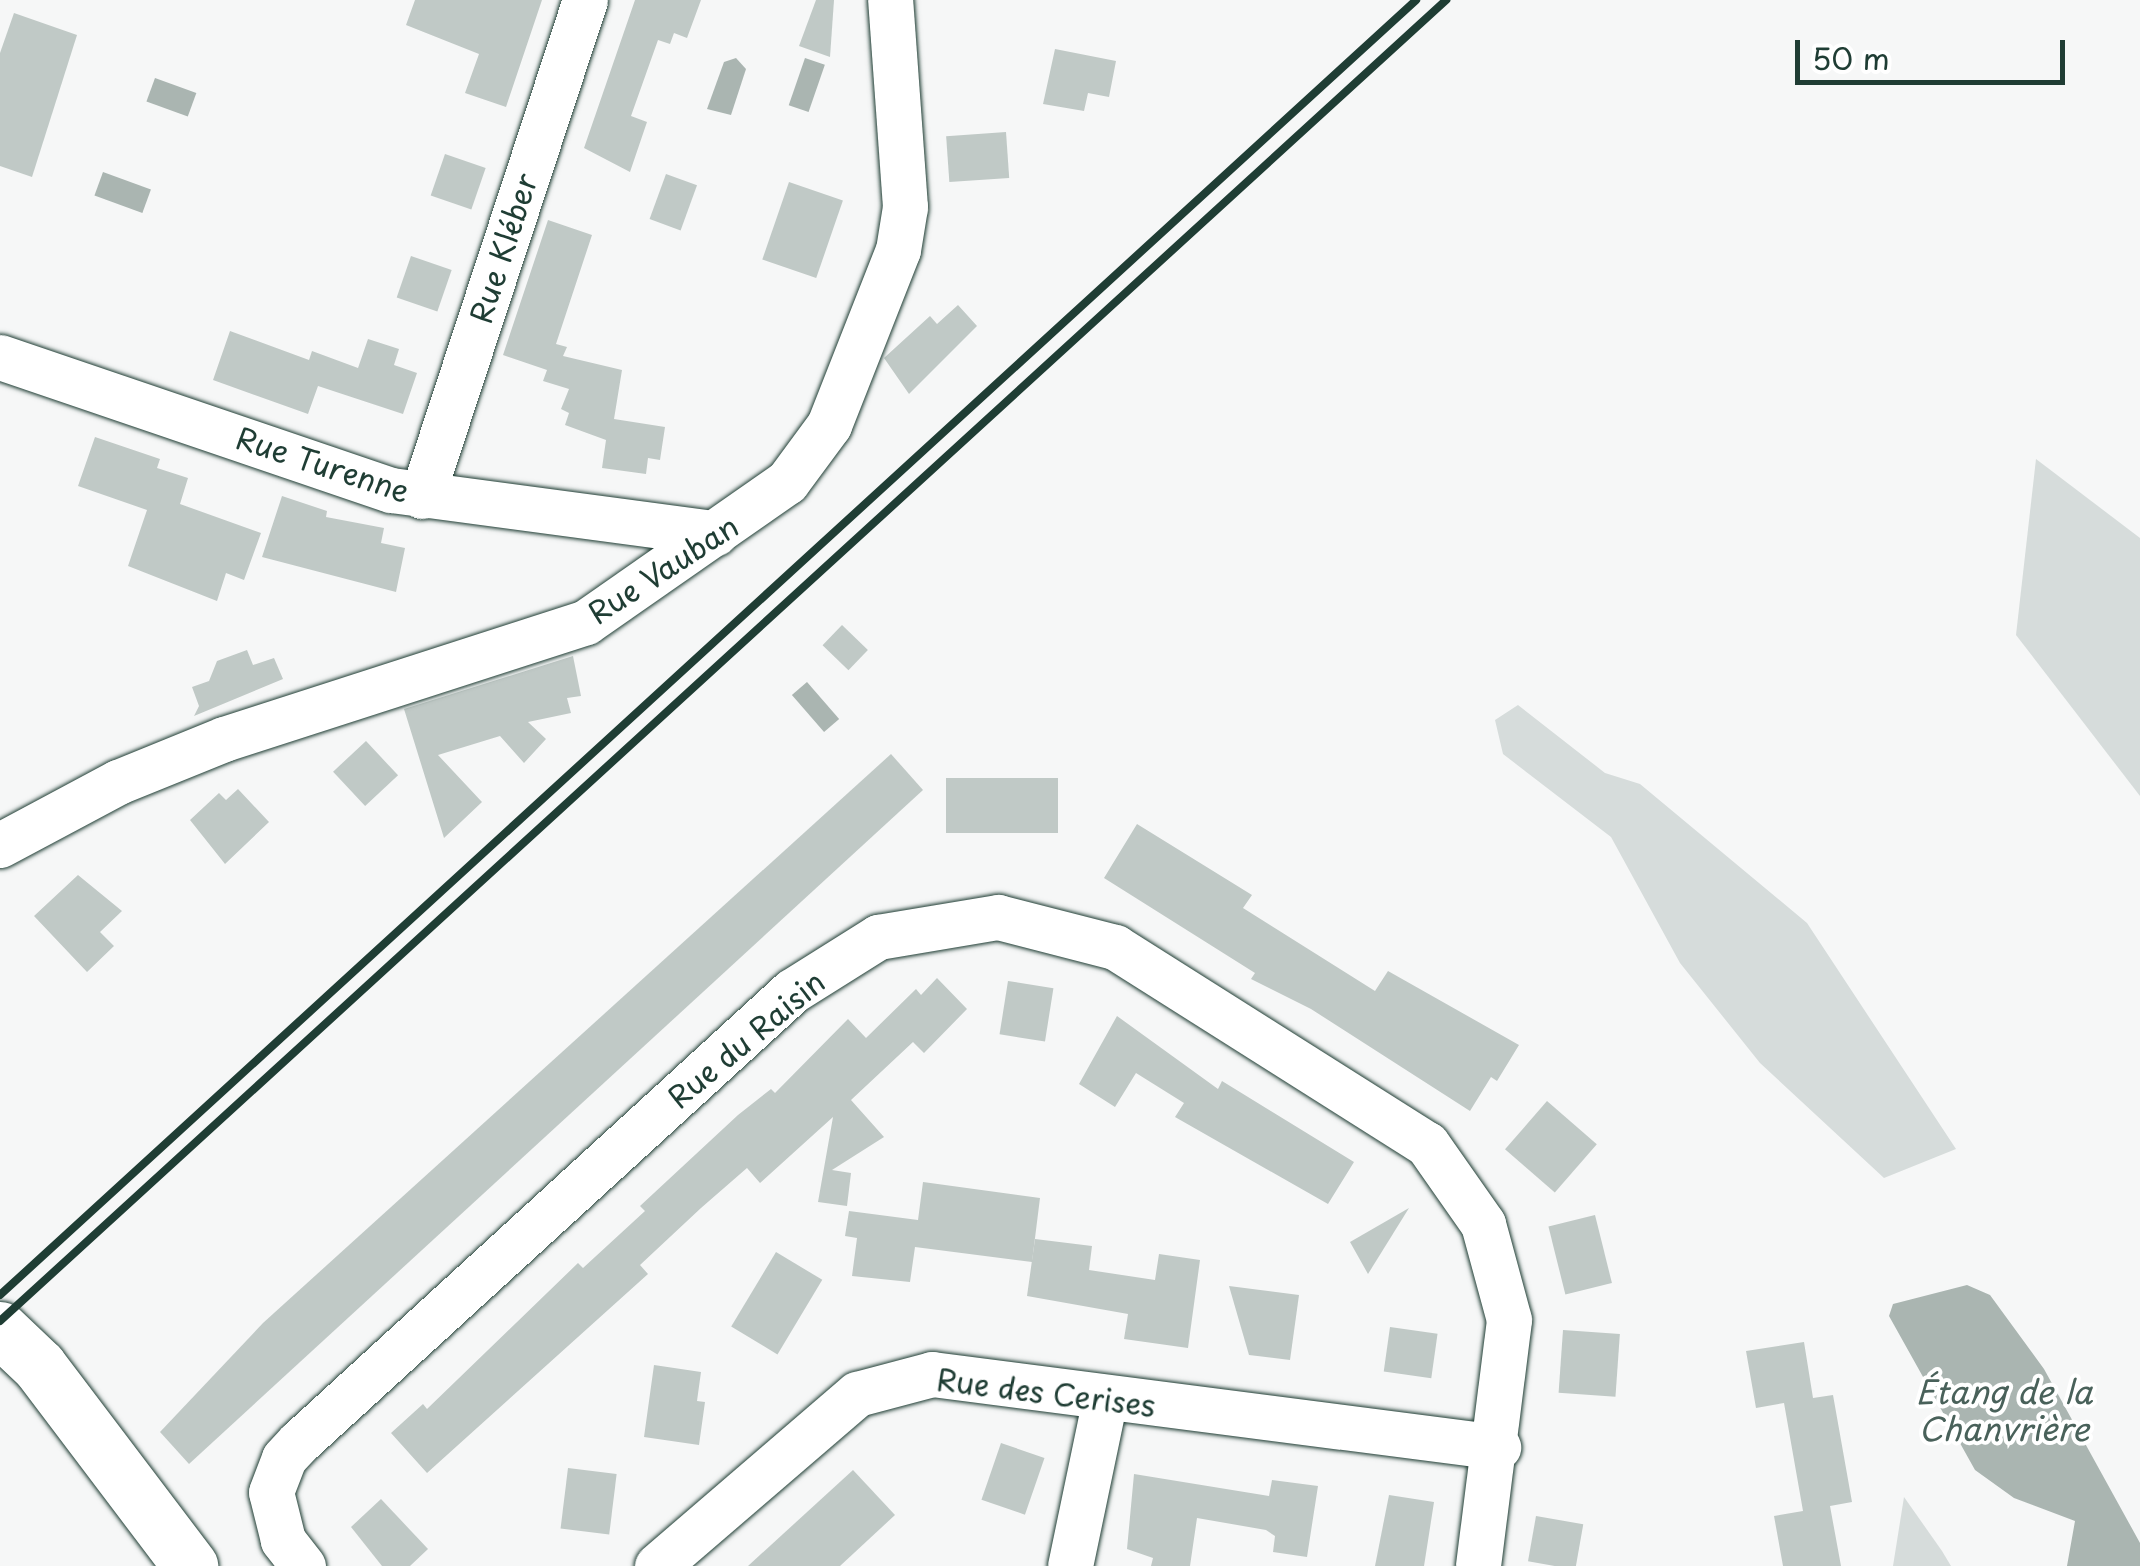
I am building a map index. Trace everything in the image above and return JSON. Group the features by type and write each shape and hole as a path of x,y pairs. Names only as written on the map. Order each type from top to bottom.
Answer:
{"main road":[{"path":"6,1337 98,1500 153,1566"},
{"path":"6,1337 39,1366 190,1566"}],"street":[{"name":"Rue Kléber","path":"422,496 584,0"},
{"name":"Rue Vauban","path":"0,846 118,782 224,739 586,622 787,482 814,451 887,287 904,207 890,0"},
{"name":"Rue Turenne","path":"0,358 422,496 715,534"},
{"name":"Rue du Raisin","path":"303,1566 283,1540 271,1492 284,1458 299,1442 792,991 878,937 998,917 1115,948 1426,1144 1483,1224 1510,1320 1498,1447 1478,1566"},
{"name":"Rue des Cerises","path":"657,1566 857,1394 932,1374 1498,1447"},
{"path":"1070,1566 1106,1398"}],"shaded area":[{"path":"2036,459 2140,538 2140,796 2016,635"},
{"path":"1518,705 1605,773 1640,784 1807,923 1956,1149 1884,1178 1760,1063 1680,963 1611,837 1503,754 1495,720"},
{"path":"1904,1497 1942,1551 1951,1566 1893,1566"}],"water":[{"path":"736,58 746,69 731,115 707,109 724,62"},
{"path":"805,58 825,65 809,112 789,105"},
{"path":"155,78 196,93 188,117 146,101"},
{"path":"103,172 151,189 142,213 94,195"},
{"path":"807,682 839,719 824,732 792,695"},
{"name":"Étang de la Chanvrière","path":"1967,1285 1990,1295 2044,1369 2140,1543 2140,1566 2067,1566 2075,1521 2014,1498 1975,1470 1889,1316 1893,1304"}],"building":[{"path":"415,0 542,0 506,107 465,93 479,54 406,25"},
{"path":"635,0 701,0 687,38 674,33 670,44 658,40 631,116 647,122 630,172 584,148"},
{"path":"816,0 834,0 830,57 799,46"},
{"path":"14,13 77,35 32,177 0,166 0,53"},
{"path":"1055,49 1116,61 1109,97 1088,93 1084,111 1043,104"},
{"path":"1006,132 1009,178 949,182 946,136"},
{"path":"445,154 486,168 471,210 431,196"},
{"path":"666,174 697,185 681,230 650,219"},
{"path":"789,182 843,201 816,278 762,260"},
{"path":"548,220 592,235 556,344 567,347 563,356 622,370 614,419 665,427 660,460 648,458 646,474 602,468 606,440 565,425 569,413 561,409 569,389 543,381 547,370 503,355"},
{"path":"411,256 452,270 437,312 397,298"},
{"path":"958,305 977,326 909,394 884,358 930,316 937,324"},
{"path":"230,331 309,360 312,351 358,368 368,339 399,349 394,365 417,373 403,414 318,386 308,414 213,380"},
{"path":"95,437 160,459 157,468 188,478 180,504 261,533 244,580 226,573 217,601 128,566 147,510 78,486"},
{"path":"282,496 327,511 326,517 384,528 381,543 405,548 396,592 262,557"},
{"path":"842,625 868,650 848,670 823,645"},
{"path":"247,650 253,665 274,658 283,679 194,716 199,706 192,687 209,681 217,661"},
{"path":"573,656 581,696 567,698 571,713 528,722 546,739 524,763 500,736 438,755 482,802 444,838 404,709"},
{"path":"366,741 398,775 365,806 333,772"},
{"path":"891,754 923,790 189,1464 160,1432 263,1323"},
{"path":"946,778 1058,778 1058,833 946,833"},
{"path":"238,789 269,822 225,864 190,820 219,793 226,800"},
{"path":"1137,824 1252,895 1243,908 1375,991 1388,971 1519,1045 1497,1081 1491,1077 1470,1111 1311,1009 1251,979 1255,973 1104,878"},
{"path":"78,875 122,911 100,932 114,946 87,972 34,916"},
{"path":"937,978 967,1009 924,1053 913,1042 851,1100 884,1137 832,1170 851,1173 847,1206 818,1202 833,1117 760,1183 747,1168 701,1208 640,1265 648,1274 427,1473 391,1433 423,1404 427,1409 578,1263 583,1268 645,1211 640,1206 738,1115 771,1089 775,1093 848,1019 866,1038 916,989 921,995"},
{"path":"1008,981 1053,988 1045,1042 1000,1034"},
{"path":"1117,1016 1218,1089 1222,1081 1354,1162 1328,1204 1175,1117 1184,1103 1136,1073 1115,1107 1079,1084"},
{"path":"1547,1101 1597,1144 1555,1193 1505,1149"},
{"path":"923,1182 1040,1198 1032,1262 915,1247 910,1282 852,1276 857,1238 845,1236 849,1211 918,1220"},
{"path":"1409,1208 1368,1274 1350,1242"},
{"path":"1595,1215 1612,1283 1565,1295 1548,1227"},
{"path":"1035,1239 1092,1246 1089,1270 1155,1280 1159,1254 1200,1260 1188,1348 1124,1339 1128,1314 1027,1296"},
{"path":"776,1252 822,1280 777,1354 731,1327"},
{"path":"1229,1286 1299,1295 1290,1360 1249,1355"},
{"path":"1390,1327 1438,1334 1431,1378 1384,1372"},
{"path":"1563,1330 1620,1334 1615,1397 1559,1393"},
{"path":"1804,1342 1813,1398 1833,1395 1852,1502 1830,1506 1841,1566 1783,1566 1774,1516 1803,1511 1784,1403 1756,1408 1746,1351"},
{"path":"654,1365 701,1372 697,1401 705,1402 699,1445 644,1437"},
{"path":"1001,1443 1044,1458 1025,1515 981,1500"},
{"path":"568,1468 617,1474 609,1535 561,1529"},
{"path":"853,1470 895,1515 840,1566 748,1566"},
{"path":"1134,1474 1269,1496 1272,1480 1318,1486 1307,1557 1273,1552 1275,1536 1266,1530 1197,1518 1190,1566 1151,1566 1153,1558 1127,1549"},
{"path":"1389,1495 1434,1502 1424,1566 1375,1566"},
{"path":"381,1499 428,1549 410,1566 382,1566 351,1527"},
{"path":"1536,1516 1583,1524 1576,1566 1528,1561"}],"railway":[{"path":"0,1295 1416,0"},
{"path":"0,1321 1446,0"}]}
